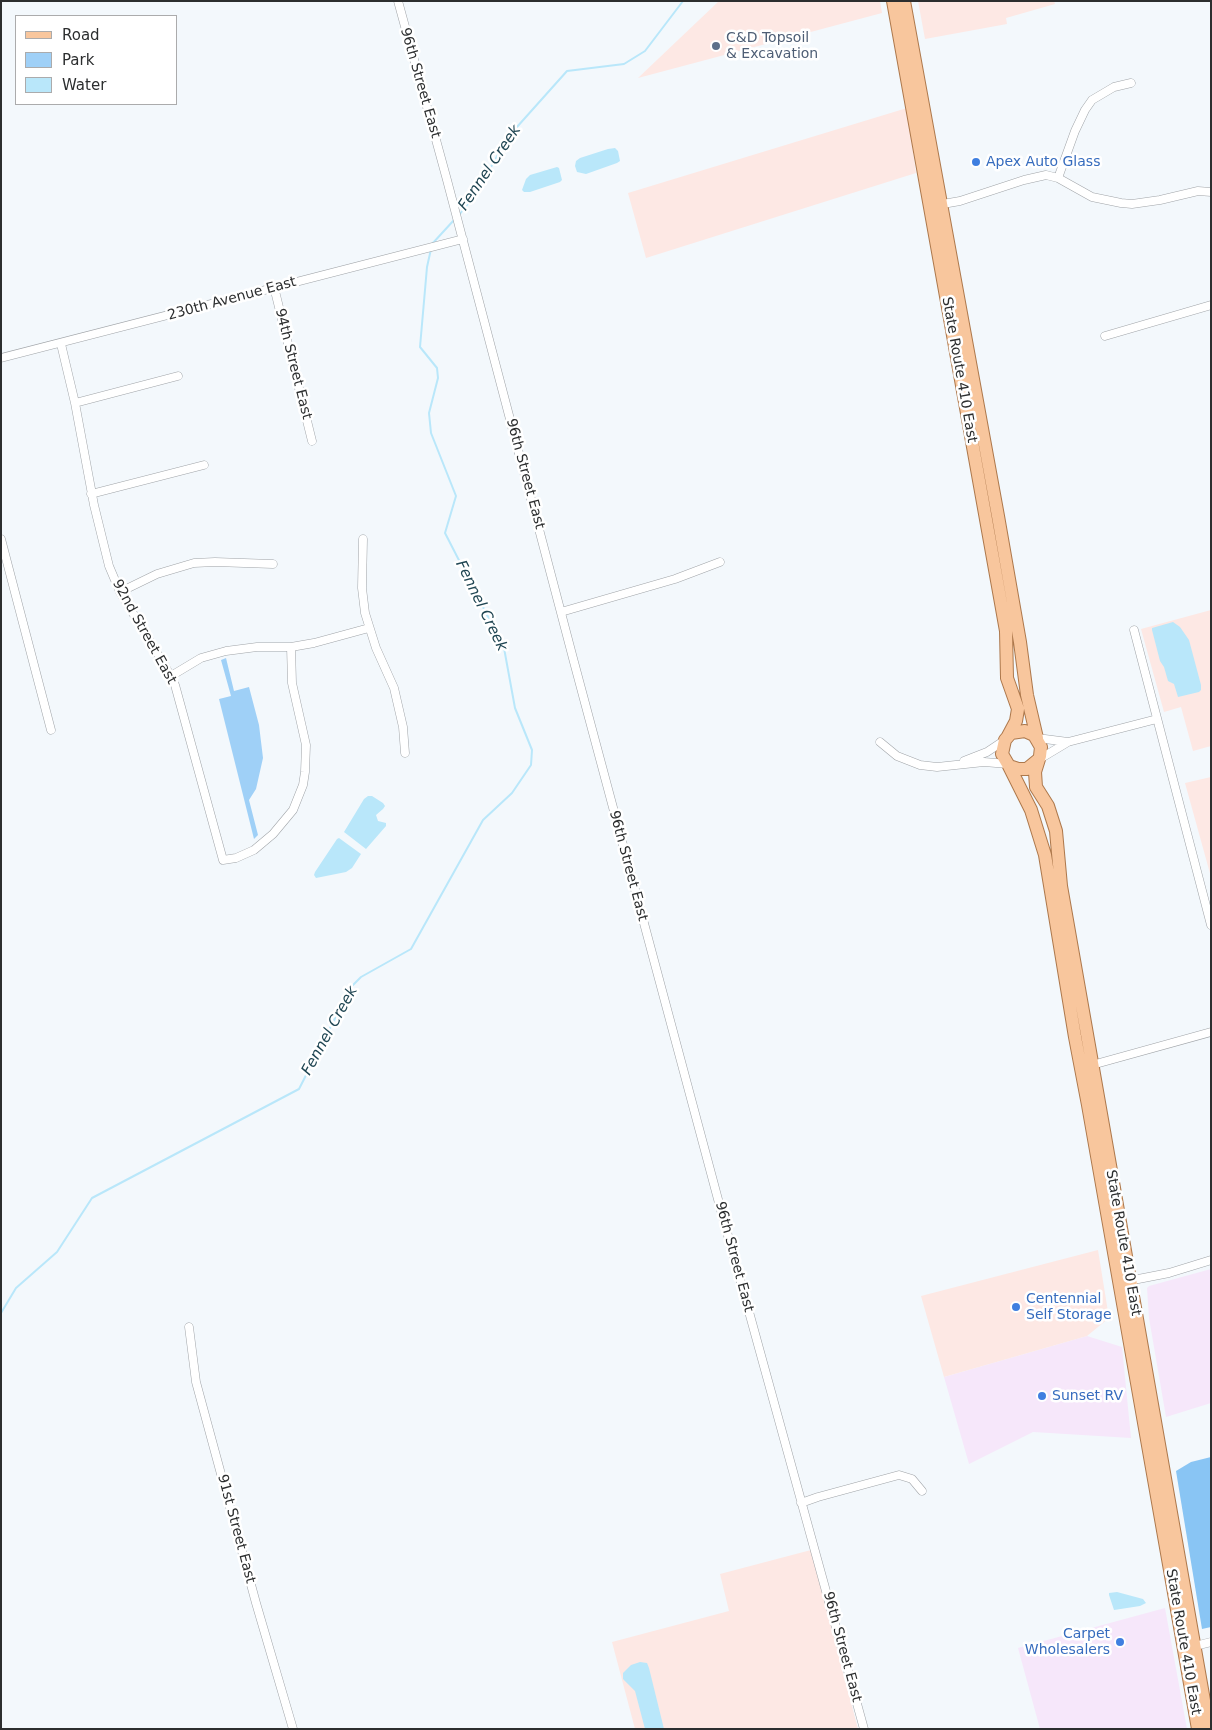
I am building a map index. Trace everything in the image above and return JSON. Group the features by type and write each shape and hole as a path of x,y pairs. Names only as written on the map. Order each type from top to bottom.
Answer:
{"main road":[{"name":"State Route 410 East","path":"893,1 936,205 1020,642 1025,685 1037,738"},
{"name":"State Route 410 East","path":"904,1 1006,631 1007,678 1018,709 1016,720 1006,738"},
{"path":"1016,731 1025,731 1037,738 1041,747 1038,760 1032,767 1022,770 1013,768 1008,764 1002,754 1006,738 1016,731"},
{"name":"State Route 410 East","path":"1038,760 1035,772 1036,787 1048,806 1056,831 1061,886 1092,1065 1124,1281 1198,1729"},
{"name":"State Route 410 East","path":"1008,764 1031,810 1045,855 1075,1037 1195,1646 1209,1729"}],"street":[{"name":"96th Street East","path":"398,1 719,1203 864,1729"},
{"path":"1058,178 1075,131 1092,100 1114,87 1131,83"},
{"path":"936,205 960,201 1024,180 1046,175 1058,178 1092,197 1121,203 1132,204 1160,200 1198,191 1210,192"},
{"name":"230th Avenue East","path":"1,358 463,239"},
{"name":"94th Street East","path":"274,287 312,441"},
{"path":"1105,336 1211,305"},
{"name":"92nd Street East","path":"61,344 75,403 91,494 109,566 120,592 175,685 223,860 236,858 254,850 273,834 293,810 299,796 305,772 306,745 292,683 291,648"},
{"path":"75,403 178,376"},
{"path":"91,494 204,465"},
{"path":"1,539 50,730"},
{"path":"363,540 362,588 365,613 379,656 394,688 403,727 405,753"},
{"path":"561,612 675,579 720,562"},
{"path":"120,592 157,574 194,563 273,564"},
{"path":"171,676 201,658 226,651 257,646 291,648 369,628"},
{"path":"1134,630 1211,925"},
{"path":"1038,760 1068,742 1157,720"},
{"path":"953,764 987,752 1006,738"},
{"path":"1037,738 1068,742"},
{"path":"880,742 897,756 912,763 928,767 984,762 1008,764"},
{"path":"1092,1065 1211,1032"},
{"path":"1124,1281 1169,1272 1211,1260"},
{"name":"91st Street East","path":"189,1326 196,1382 256,1603 293,1729"},
{"path":"801,1503 818,1496 899,1475 912,1479 922,1491"},
{"path":"1195,1646 1211,1642"}],"shaded area":[{"name":"C&D Topsoil & Excavation","path":"719,1 880,1 882,13 638,78"},
{"path":"918,1 1054,1 1055,4 1006,18 1007,24 925,39"},
{"path":"907,108 916,173 646,258 628,193"},
{"path":"1211,610 1211,746 1193,751 1181,707 1164,712 1141,629"},
{"path":"1211,777 1211,877 1185,783"},
{"name":"Centennial Self Storage","path":"1098,1250 1109,1318 1087,1336 944,1377 921,1296"},
{"path":"1211,1269 1211,1403 1166,1417 1149,1318 1147,1288"},
{"path":"1087,1336 1122,1347 1131,1438 1033,1432 969,1464 944,1377"},
{"path":"1211,1457 1211,1627 1202,1629 1176,1471 1191,1462"},
{"path":"811,1550 858,1729 635,1729 612,1642 729,1611 720,1574"},
{"path":"1165,1608 1187,1729 1040,1729 1018,1648"}],"green space":[{"path":"226,658 234,691 249,687 259,725 263,758 256,789 249,800 258,835 254,839 219,699 231,696 221,660"}],"water":[{"path":"615,148 618,151 620,161 617,163 586,174 577,172 576,161 580,158"},
{"path":"559,168 562,180 560,182 530,192 522,190 526,179 530,175"},
{"path":"1173,622 1180,627 1189,640 1201,685 1199,692 1178,697 1174,684 1168,681 1160,661 1152,630 1152,628"},
{"path":"372,796 385,806 376,815 378,821 386,823 386,826 366,849 344,832 364,799"},
{"path":"339,838 361,854 352,868 346,872 316,878 315,872"},
{"path":"1117,1592 1143,1599 1146,1603 1140,1606 1114,1610 1109,1593"},
{"path":"640,1662 647,1663 649,1668 664,1729 645,1729 635,1691 623,1679 623,1673 631,1665"}],"waterway":[{"name":"Fennel Creek","path":"459,215 475,195 508,137 567,71 624,64 645,51 683,1"},
{"name":"Fennel Creek","path":"432,244 454,220"},
{"name":"Fennel Creek","path":"1,1313 16,1288 57,1252 92,1198 299,1089 351,987 361,977 411,949 483,820 512,793 531,765 532,750 515,708 504,648 445,533 456,496 431,433 429,413 438,378 437,368 420,347 427,267 431,249"}],"place":[{"name":"C&D Topsoil & Excavation","path":"716,46"},
{"name":"Apex Auto Glass","path":"976,162"},
{"name":"Centennial Self Storage","path":"1016,1307"},
{"name":"Sunset RV","path":"1042,1396"},
{"name":"Carpet Wholesalers","path":"1120,1642"}]}
